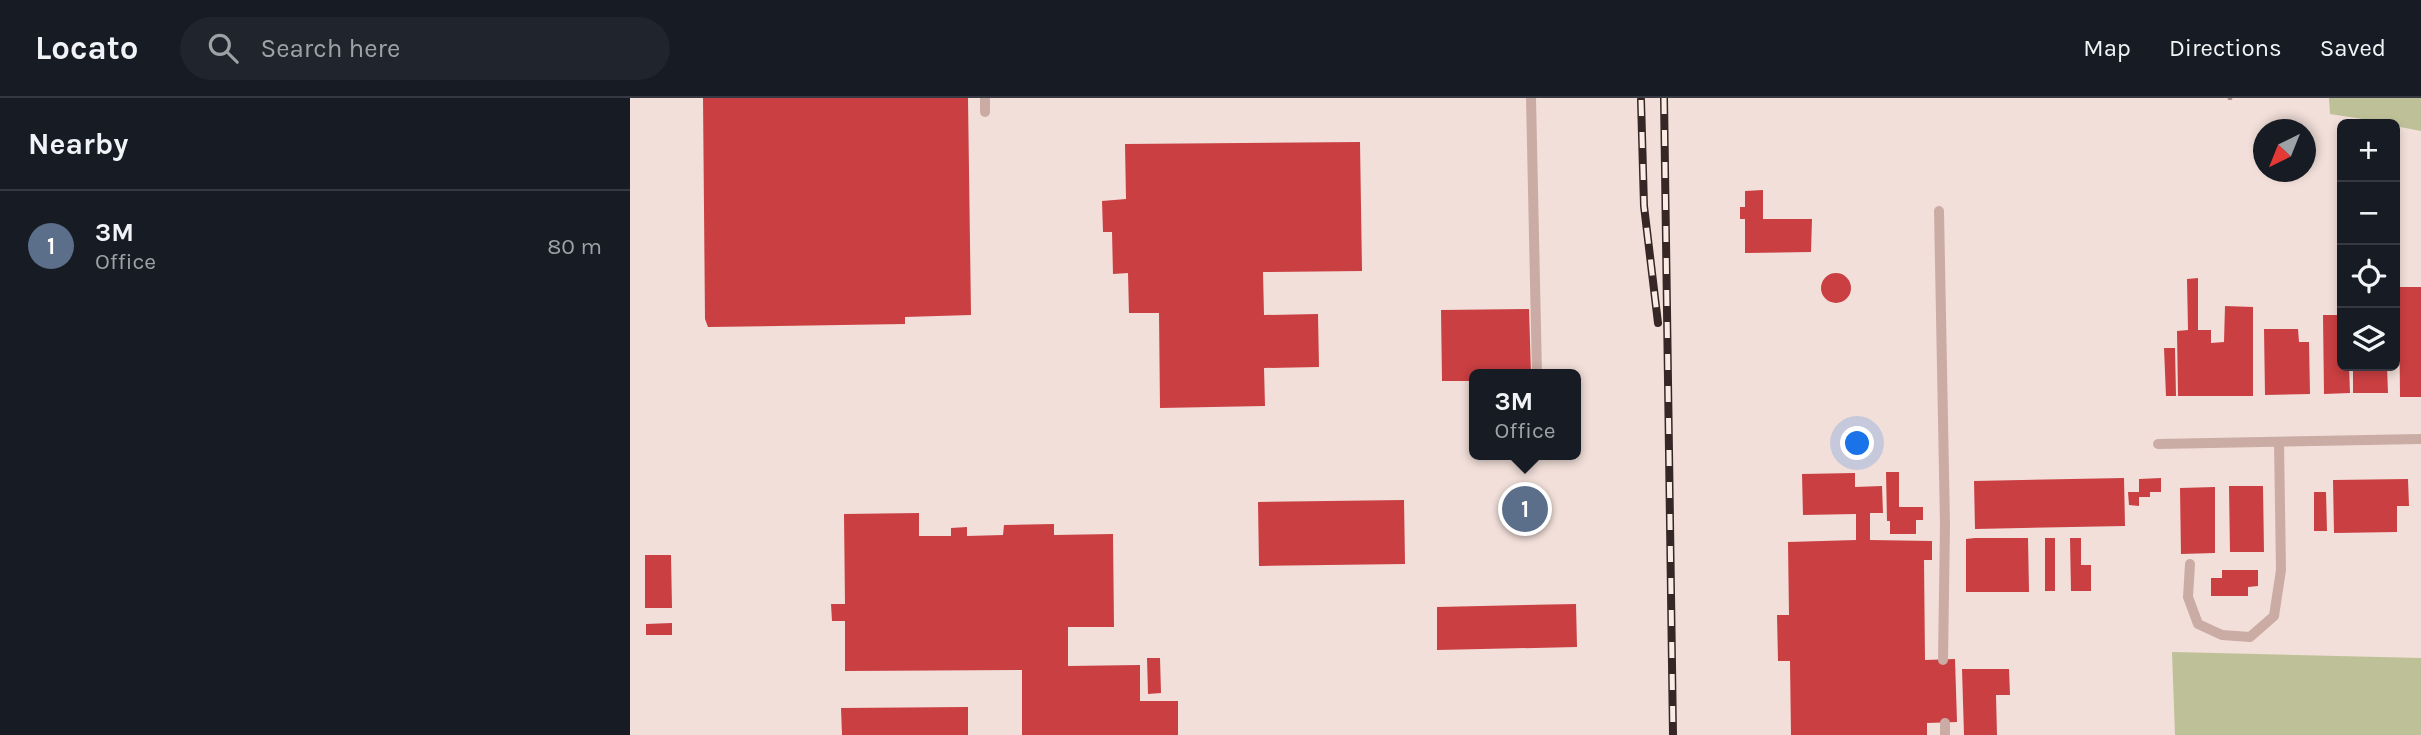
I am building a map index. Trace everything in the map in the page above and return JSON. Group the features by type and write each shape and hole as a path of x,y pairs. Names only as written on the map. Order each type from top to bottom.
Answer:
{"lane":[{"path":"985,98 985,112"},
{"path":"1531,98 1538,369"},
{"path":"1939,211 1945,525 1943,660"},
{"path":"2158,444 2421,439"},
{"path":"2190,564 2188,597 2198,624 2222,635 2250,637 2274,616 2281,570 2279,442"},
{"path":"1945,723 1945,735"}],"green space":[{"path":"2329,98 2421,98 2421,131 2400,127 2400,119 2362,119 2330,114"},
{"path":"2172,652 2421,658 2421,735 2175,735"}],"building":[{"path":"703,98 968,98 971,315 905,317 905,324 708,327 705,319"},
{"path":"1360,142 1362,271 1263,272 1264,315 1318,314 1319,367 1264,368 1265,406 1160,408 1159,313 1129,313 1128,273 1113,274 1112,232 1103,232 1102,201 1126,199 1125,144"},
{"path":"1763,190 1763,219 1812,219 1811,252 1745,253 1745,219 1740,219 1740,207 1745,207 1745,191"},
{"path":"1836,273 1847,277 1851,288 1847,299 1836,303 1825,299 1821,288 1825,277"},
{"path":"2198,278 2198,330 2211,330 2211,343 2224,342 2225,306 2253,307 2253,396 2178,396 2177,331 2188,330 2187,279"},
{"path":"2400,287 2421,287 2421,397 2400,397"},
{"path":"1529,309 1531,369 1469,369 1469,381 1442,381 1441,310"},
{"path":"2323,315 2337,315 2337,371 2349,371 2350,393 2324,394"},
{"path":"2264,329 2298,329 2299,342 2309,342 2310,394 2265,395"},
{"path":"2164,348 2175,348 2176,396 2166,396"},
{"path":"2353,371 2387,371 2388,393 2353,393"},
{"path":"1886,472 1899,472 1899,507 1923,507 1923,520 1916,520 1916,534 1890,534 1890,521 1887,521"},
{"path":"1855,473 1855,487 1882,486 1883,513 1870,513 1870,540 1932,541 1932,560 1924,560 1925,660 1955,659 1957,722 1927,723 1927,735 1791,735 1790,661 1778,661 1777,615 1789,615 1788,542 1856,540 1856,514 1803,515 1802,474"},
{"path":"2124,478 2125,526 1975,529 1974,481"},
{"path":"2161,478 2161,492 2150,492 2150,497 2139,497 2139,506 2129,505 2128,492 2139,492 2139,479"},
{"path":"2408,479 2409,506 2397,506 2397,532 2334,533 2333,480"},
{"path":"2229,486 2263,486 2264,552 2230,552"},
{"path":"2215,487 2215,553 2181,554 2180,488"},
{"path":"2314,492 2326,492 2327,531 2314,531"},
{"path":"1404,500 1405,564 1259,566 1258,502"},
{"path":"919,513 919,536 951,536 951,528 967,527 967,536 1003,535 1004,525 1054,524 1054,535 1113,534 1114,627 1068,627 1068,666 1140,665 1140,701 1178,701 1178,735 1022,735 1022,670 845,671 845,621 832,621 831,604 845,604 844,514"},
{"path":"2028,538 2029,592 1966,592 1966,539"},
{"path":"2045,538 2055,538 2055,591 2045,591"},
{"path":"2070,538 2081,538 2081,565 2091,565 2091,591 2071,591"},
{"path":"645,555 671,555 672,608 645,608"},
{"path":"2222,570 2258,570 2258,586 2248,587 2248,596 2211,596 2211,578 2222,578"},
{"path":"1576,604 1577,647 1437,650 1437,607"},
{"path":"672,623 672,635 646,635 646,624"},
{"path":"1147,658 1160,658 1161,693 1148,694"},
{"path":"1962,669 2009,669 2010,695 1996,695 1997,735 1964,735"},
{"path":"968,707 968,735 842,735 841,708"}],"railway":[{"path":"1664,98 1673,735"},
{"path":"1641,100 1644,206 1658,323"}],"place":[{"name":"3M","path":"1525,509"}]}
